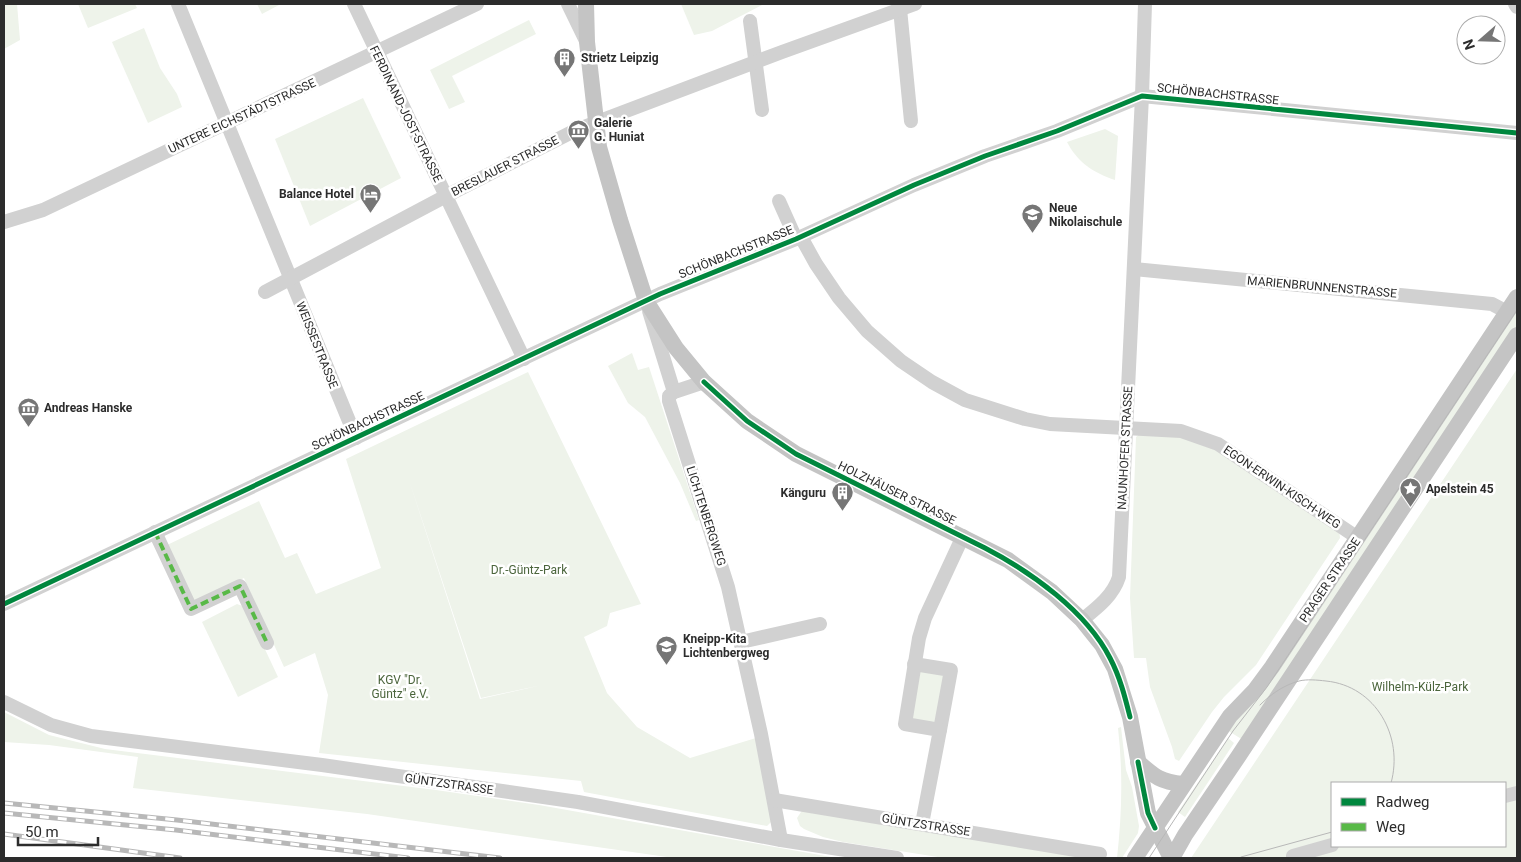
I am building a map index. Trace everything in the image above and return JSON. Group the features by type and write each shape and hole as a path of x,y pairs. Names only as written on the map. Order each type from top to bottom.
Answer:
{"main road":[{"name":"HOLZHÄUSER STRASSE","path":"586,4 587,42 599,147 646,300 676,348 704,382 747,421 796,454 1008,560 1052,592 1082,620"},
{"name":"PRAGER STRASSE","path":"1135,858 1230,716 1272,667 1517,297"},
{"name":"PRAGER STRASSE","path":"1171,858 1517,335"},
{"path":"1082,620 1102,645 1115,669 1127,705 1148,813 1171,858"},
{"path":"1138,762 1158,779 1183,784"}],"street":[{"name":"WEISSESTRASSE","path":"178,4 356,438"},
{"name":"FERDINAND-JOST-STRASSE","path":"354,4 524,359"},
{"name":"UNTERE EICHSTÄDTSTRASSE","path":"4,222 43,210 477,4"},
{"path":"568,4 587,42"},
{"name":"BRESLAUER STRASSE","path":"265,292 446,196 576,130 915,4"},
{"name":"NAUNHOFER STRASSE","path":"1082,620 1111,594 1119,578 1145,4"},
{"path":"900,9 910,121"},
{"path":"750,21 762,110"},
{"name":"SCHÖNBACHSTRASSE","path":"4,604 646,300 798,238 914,185 1142,96 1517,133"},
{"name":"EGON-ERWIN-KISCH-WEG","path":"779,201 798,238 839,298 867,331 901,361 932,382 965,400 1025,419 1050,424 1181,431 1218,444 1358,538"},
{"name":"MARIENBRUNNENSTRASSE","path":"1134,269 1492,304 1507,312"},
{"name":"LICHTENBERGWEG","path":"646,300 674,392 669,396 669,401 728,587 781,840"},
{"path":"674,392 704,382"},
{"path":"155,532 191,609 240,586 267,644"},
{"path":"940,730 905,724 914,664 925,618 963,536"},
{"path":"741,642 820,624"},
{"path":"914,664 951,670 922,824"},
{"name":"GÜNTZSTRASSE","path":"4,702 51,725 92,736 322,765 578,802 781,840 897,858"},
{"name":"GÜNTZSTRASSE","path":"774,800 922,824 1078,854 1100,854"},
{"path":"1293,856 1331,846"}],"green space":[{"path":"4,4 17,4 20,40 4,49"},
{"path":"78,4 135,4 137,8 88,28"},
{"path":"257,4 279,4 279,5 262,14"},
{"path":"681,4 764,4 712,31 694,35"},
{"path":"529,20 536,34 452,76 465,102 449,109 430,70"},
{"path":"144,28 160,68 177,94 182,107 148,123 112,42"},
{"path":"363,98 401,178 310,226 275,139"},
{"path":"1105,129 1118,136 1115,180 1087,166 1076,156 1067,142"},
{"path":"1517,306 1517,326 1243,740 1227,730"},
{"path":"632,353 638,370 649,367 699,520 696,521 680,483 645,417 628,403 608,366"},
{"name":"Wilhelm-Külz-Park","path":"1517,369 1517,858 1191,858"},
{"path":"528,372 641,604 610,613 607,626 584,637 607,693 637,727 690,758 756,738 772,821 767,826 584,792 581,781 319,753 328,695 315,653 284,667 244,578 191,603 165,546 259,501 285,558 297,553 316,594 381,568 346,459","holes":["408,477 481,698 542,685 480,699"]},
{"path":"1142,432 1204,441 1339,530 1340,538 1256,665 1224,697 1179,761 1175,759 1150,687 1146,658 1134,658 1130,598 1136,437"},
{"path":"237,604 245,607 278,677 238,697 202,622"},
{"path":"918,668 947,673 938,726 909,722"},
{"path":"4,712 49,735 105,749 436,790 539,805 837,858 674,858 367,814 133,788 138,757 49,745 4,742"},
{"path":"1121,727 1126,770 1132,787 1139,826 1138,833 1122,858 1117,858 1121,793 1121,760 1118,728"},
{"path":"1228,738 1234,743 1185,817 1178,812"},
{"path":"803,809 1095,858 944,858 843,842 823,837 800,826 797,818"}],"tram line":[{"path":"1149,858 1233,731 1267,687 1517,310"},
{"path":"1260,705 1283,687 1302,680 1326,681 1344,685 1359,693 1372,703 1382,717 1389,732 1393,748 1394,766 1391,782"},
{"path":"1241,857 1331,832"}],"railway":[{"path":"4,803 177,820 500,858"},
{"path":"4,813 176,830 408,858"},
{"path":"4,834 180,858"}],"marked path":[{"path":"155,532 191,609 240,586 267,643"}],"cycle path":[{"path":"4,604 660,294 796,239 914,185 985,156 1057,131 1142,96 1517,133"},
{"path":"704,382 747,421 796,454 985,548 1021,569 1056,594 1087,624 1100,641 1117,672 1130,717"},
{"path":"1138,762 1148,813 1155,828"}],"place":[{"name":"Strietz Leipzig","path":"565,77"},
{"name":"Galerie G. Huniat","path":"578,149"},
{"name":"Balance Hotel","path":"370,213"},
{"name":"Neue Nikolaischule","path":"1033,234"},
{"name":"Andreas Hanske","path":"28,427"},
{"name":"Apelstein 45","path":"1410,508"},
{"name":"Känguru","path":"842,512"},
{"name":"Kneipp-Kita Lichtenbergweg","path":"667,665"}],"park label":[{"name":"Dr.-Güntz-Park","path":"529,570"},
{"name":"KGV \"Dr. Güntz\" e.V.","path":"400,687"}]}
